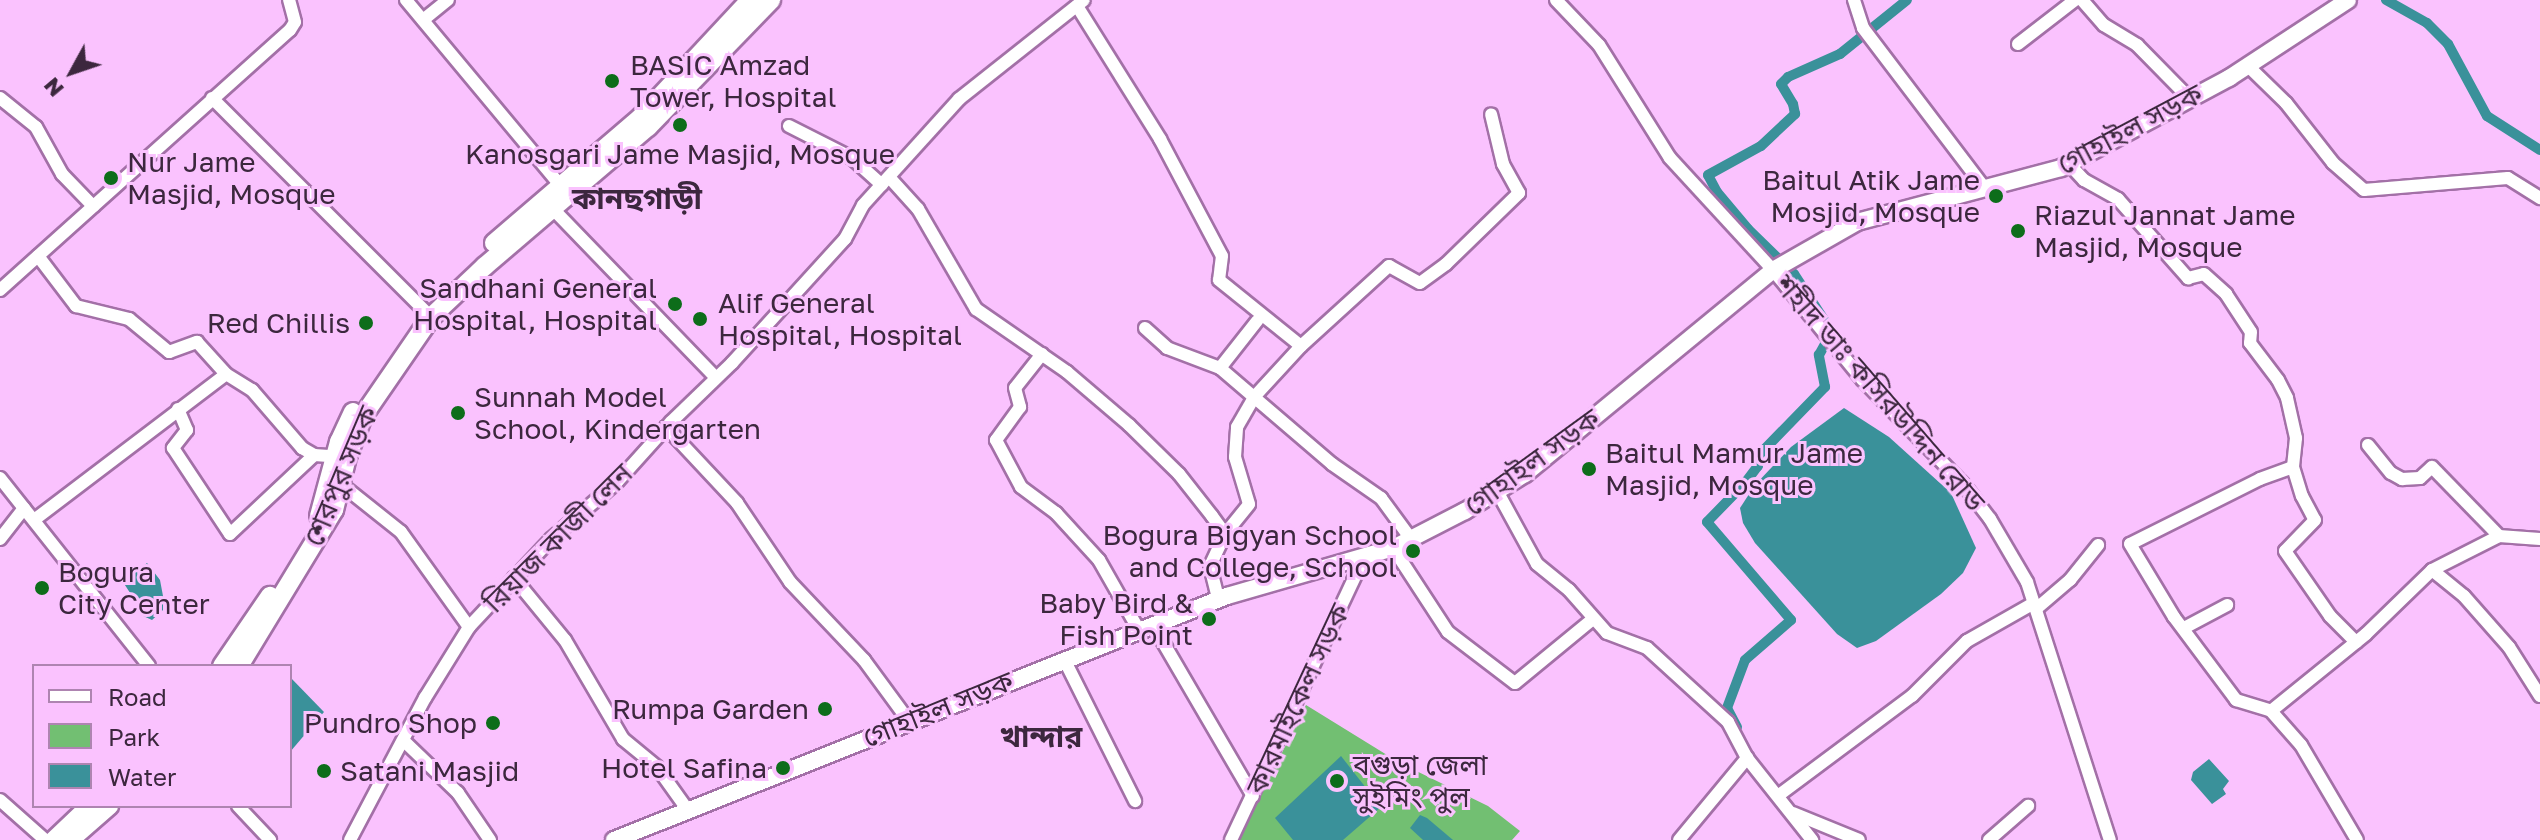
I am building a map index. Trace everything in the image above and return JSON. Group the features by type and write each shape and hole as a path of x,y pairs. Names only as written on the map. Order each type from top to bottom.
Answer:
{"highway":[{"name":"শেরপুর সড়ক","path":"223,664 318,518 340,457 427,313 697,79 771,0"},
{"name":"শেরপুর সড়ক","path":"427,313 554,210 565,191 641,117 746,2"},
{"name":"শেরপুর সড়ক","path":"240,664 315,544 342,485 340,457"},
{"path":"54,840 88,808"},
{"path":"70,840 107,808"}],"main road":[{"name":"গোহাইল সড়ক","path":"614,840 908,720 1218,599 1393,548 1497,491 1566,442 1781,266 1857,222 1986,190 2069,164 2248,66 2348,0"}],"street":[{"path":"0,290 290,30 295,22 289,0"},
{"path":"406,0 565,191"},
{"path":"423,20 448,0"},
{"name":"শহীদ ডাঃ কসিরউদ্দিন রোড","path":"1556,0 1599,45 1670,158 1781,266 1824,334 1964,485 1990,519 2027,582 2110,840"},
{"path":"1854,0 1866,31 1986,190"},
{"path":"2018,44 2075,0"},
{"path":"2082,0 2104,25 2137,45 2189,98"},
{"path":"1080,3 1160,139 1222,256 1219,280 1301,346"},
{"name":"রিয়াজ কাজী লেন","path":"350,840 425,698 469,627 551,539 617,482 845,239 863,205 959,99 1080,3"},
{"path":"2248,66 2286,103 2333,163 2364,190 2508,178 2540,198"},
{"path":"0,98 36,127 62,174 93,206"},
{"path":"212,98 427,313"},
{"path":"1218,599 1210,566 1225,534 1249,504 1235,457 1237,427 1255,396 1301,346 1389,266 1420,283 1446,264 1519,193 1503,164 1491,114"},
{"path":"789,126 852,158 886,181 918,209 976,309 1042,354 1156,450 1225,534"},
{"path":"2069,164 2084,180 2118,199 2188,278 2204,274 2226,294 2251,332 2250,343 2278,380 2287,398 2296,438 2293,467 2302,496 2315,520 2285,551 2330,616 2356,642"},
{"path":"554,210 716,378"},
{"path":"38,256 76,306 129,319 169,352 197,342 226,374 252,390 292,439 314,455 340,457"},
{"path":"1220,368 1257,321"},
{"path":"1145,328 1167,348 1220,368 1332,464 1381,498 1411,539"},
{"path":"1042,354 1015,388 1020,407 996,440 1021,487 1056,513 1099,560 1146,627 1253,796"},
{"path":"34,520 226,374"},
{"path":"178,409 187,430 173,448 230,534 314,455"},
{"path":"666,427 737,503 790,582 864,660 908,720"},
{"path":"2368,445 2391,473 2402,479 2420,478 2432,467 2499,536"},
{"path":"2293,467 2260,479 2130,544 2174,617 2236,700 2271,711 2301,745 2357,840"},
{"path":"0,478 147,664"},
{"path":"342,485 401,532 469,627"},
{"path":"1497,491 1525,537 1537,564 1569,590 1607,633 1623,640 1636,641 1728,722 1747,758 1812,840"},
{"path":"0,539 24,508"},
{"path":"2271,711 2356,642 2432,570 2499,536 2540,539"},
{"path":"1779,795 1912,696 1967,641 2035,606 2070,580 2098,545"},
{"path":"1393,548 1448,632 1515,683 1593,619"},
{"name":"কারমাইকেল সড়ক","path":"1231,840 1364,557"},
{"path":"2432,570 2464,596 2509,647 2540,696"},
{"path":"514,578 565,640 623,739 657,767 687,809"},
{"path":"2184,628 2227,605"},
{"path":"1064,659 1135,801"},
{"path":"404,741 458,793 490,840"},
{"path":"1679,840 1747,758"},
{"path":"0,800 45,840"},
{"path":"1989,840 2028,806"},
{"path":"240,808 270,840"},
{"path":"1793,813 1859,840"}],"green space":[{"path":"1306,705 1400,763 1488,806 1520,831 1512,840 1238,840"}],"water":[{"path":"1844,408 1889,437 1951,493 1976,548 1963,573 1941,594 1876,641 1857,648 1837,634 1755,543 1743,523 1740,508 1755,485 1791,447"},
{"path":"147,563 160,580 163,596 163,610 152,620 141,615 143,613 123,582"},
{"path":"292,679 324,712 292,750"},
{"name":"বগুড়া জেলা সুইমিং পুল","path":"1341,756 1381,807 1343,840 1293,840 1275,818"},
{"path":"2209,759 2229,781 2223,789 2226,794 2212,804 2191,780 2193,772"},
{"path":"1420,815 1453,840 1423,840 1410,828"}],"waterway":[{"path":"1737,727 1727,708 1745,660 1791,620 1707,522 1758,466 1754,460 1825,387 1819,355 1832,332 1794,274 1748,229 1717,192 1708,175 1761,146 1795,114 1793,104 1781,84 1788,77 1840,54 1907,0"},
{"path":"2386,0 2427,23 2448,44 2487,116 2540,150"}],"place":[{"name":"BASIC Amzad Tower, Hospital","path":"612,81"},
{"name":"Kanosgari Jame Masjid, Mosque","path":"680,125"},
{"name":"Nur Jame Masjid, Mosque","path":"111,178"},
{"name":"Baitul Atik Jame Mosjid, Mosque","path":"1996,196"},
{"name":"Riazul Jannat Jame Masjid, Mosque","path":"2018,231"},
{"name":"Sandhani General Hospital, Hospital","path":"675,304"},
{"name":"Alif General Hospital, Hospital","path":"700,319"},
{"name":"Red Chillis","path":"366,323"},
{"name":"Sunnah Model School, Kindergarten","path":"458,413"},
{"name":"Baitul Mamur Jame Masjid, Mosque","path":"1589,469"},
{"name":"Bogura Bigyan School and College, School","path":"1413,551"},
{"name":"Bogura City Center","path":"42,588"},
{"name":"Baby Bird & Fish Point","path":"1209,619"},
{"name":"Rumpa Garden","path":"825,709"},
{"name":"Pundro Shop","path":"493,723"},
{"name":"Hotel Safina","path":"783,768"},
{"name":"Satani Masjid","path":"324,771"},
{"name":"বগুড়া জেলা সুইমিং পুল","path":"1337,781"}],"district":[{"name":"কানছগাড়ী","path":"637,198"},
{"name":"খান্দার","path":"1041,736"}]}
